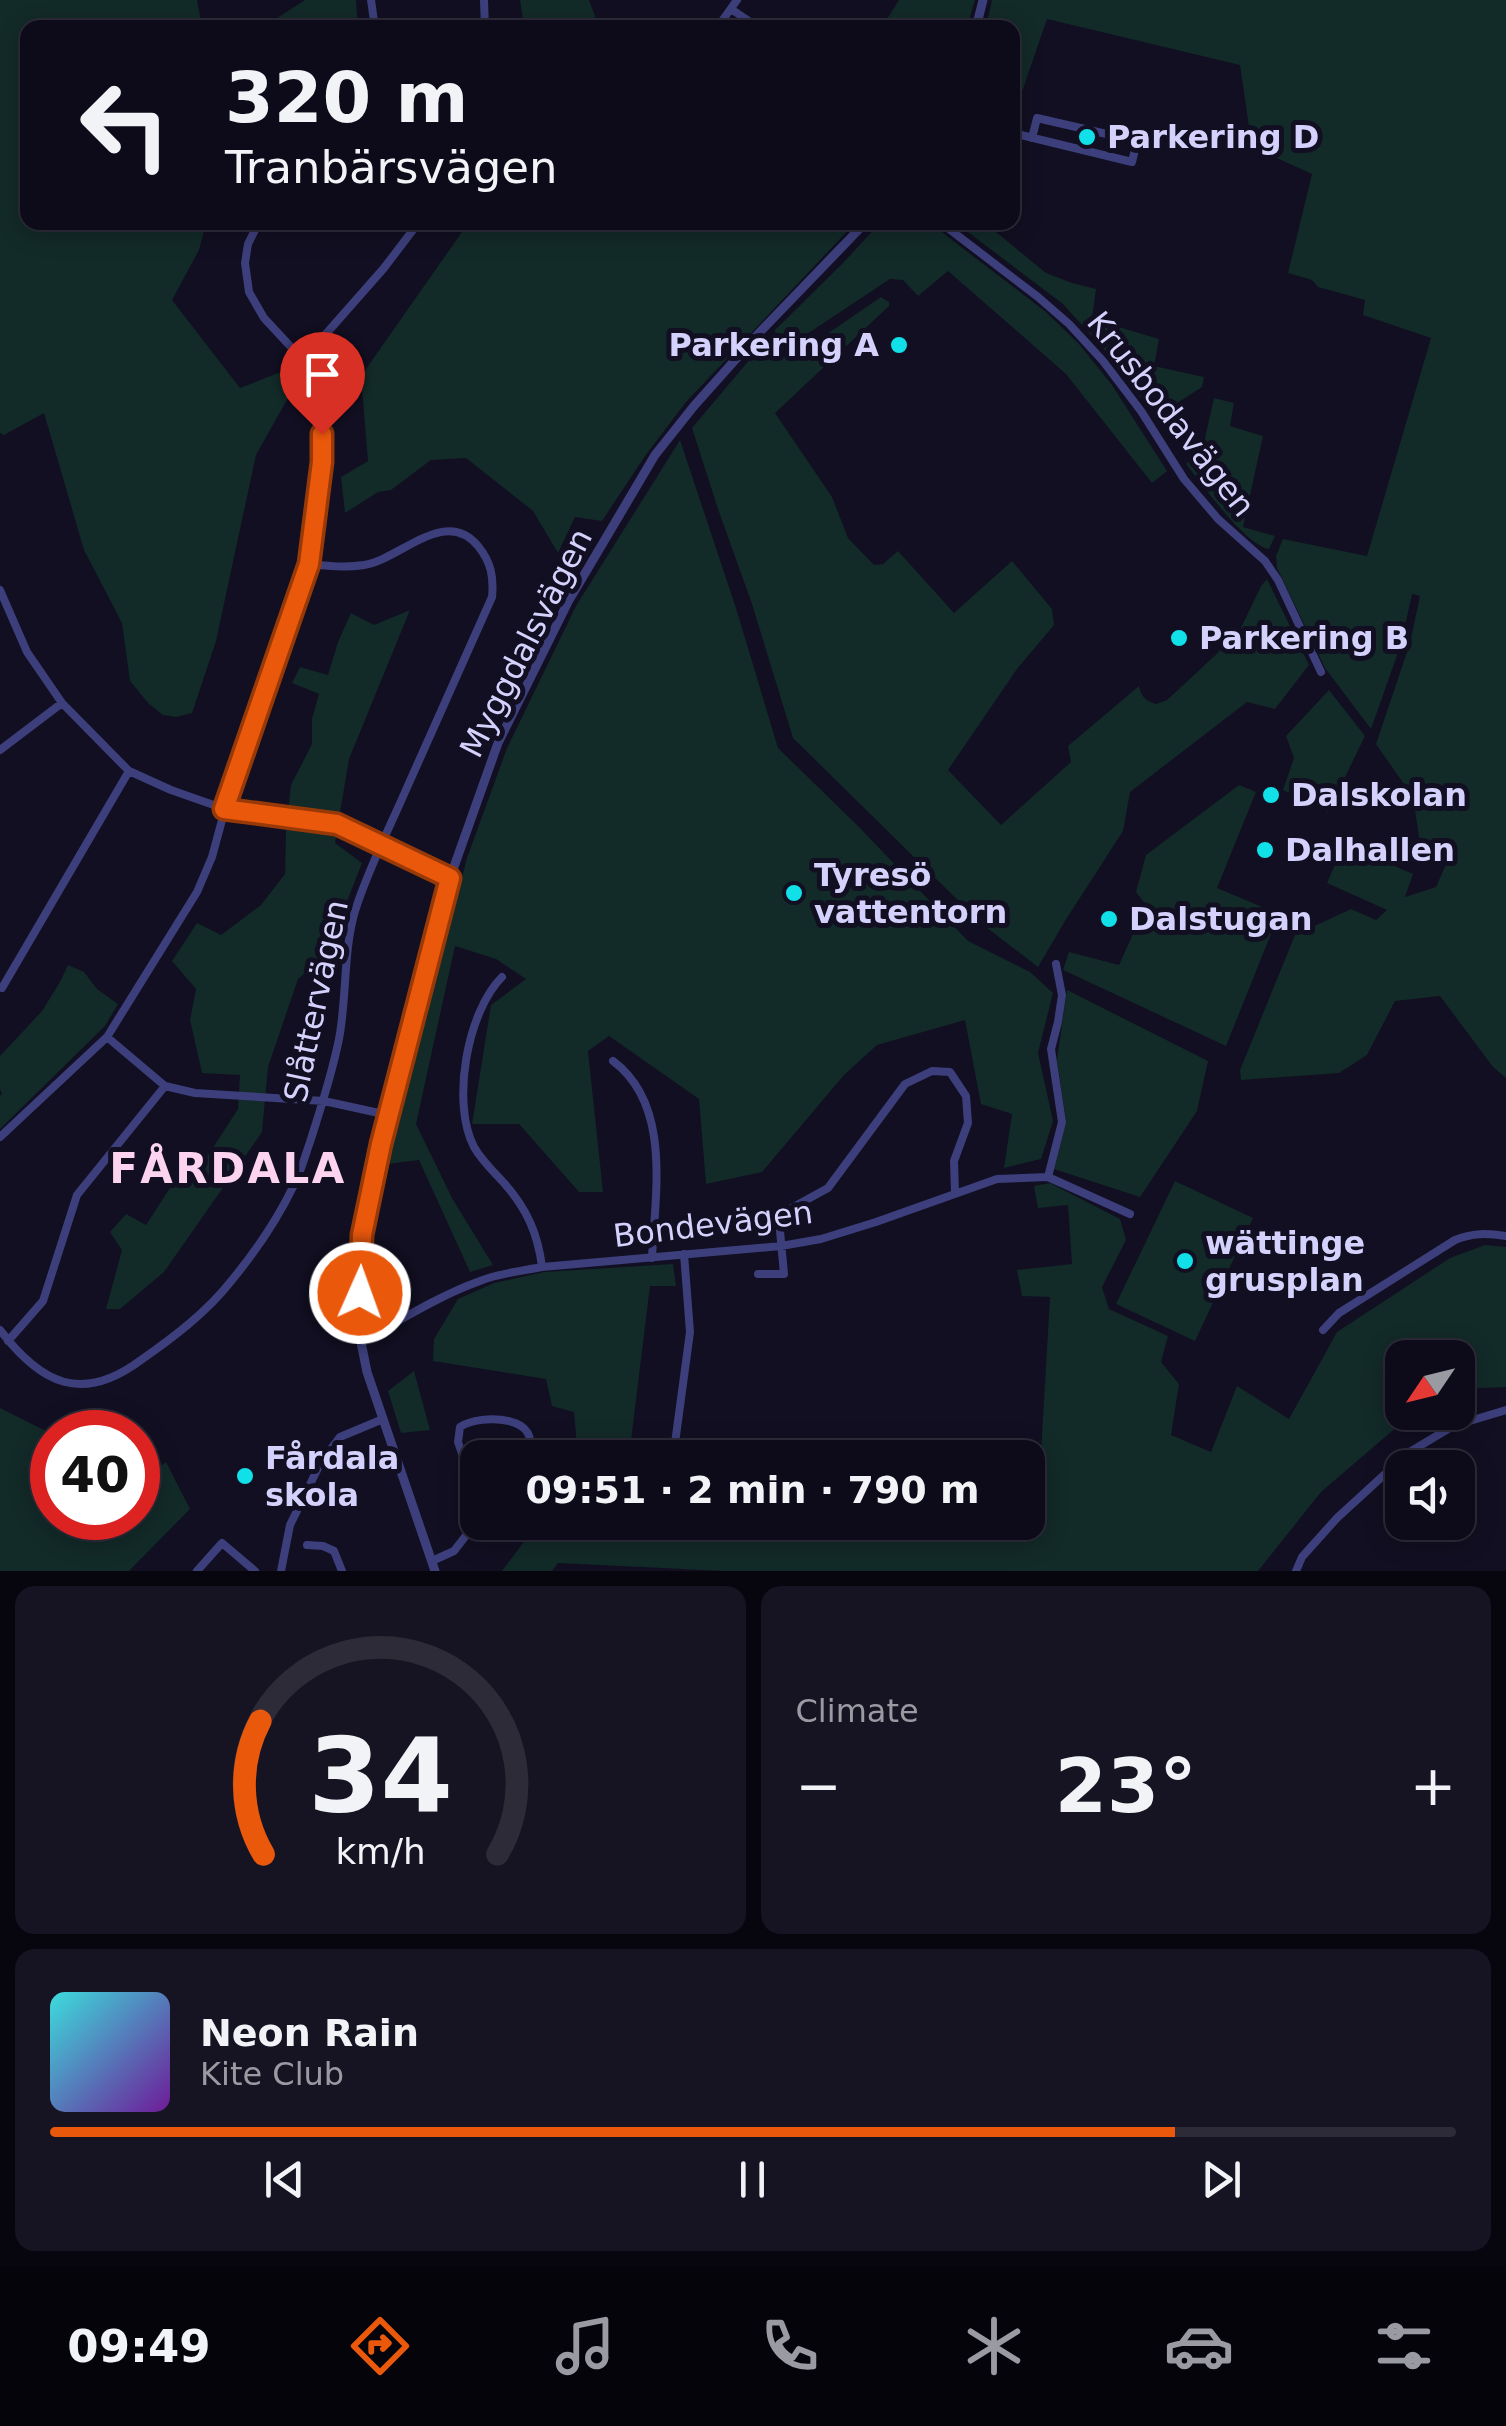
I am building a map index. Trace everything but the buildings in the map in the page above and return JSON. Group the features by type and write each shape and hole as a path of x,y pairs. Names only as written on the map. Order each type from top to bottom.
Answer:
{"street":[{"path":"1020,135 1032,138 1132,162 1137,141 1037,118 1032,138"},
{"path":"0,1137 107,1037 197,892 309,564 322,462 320,406 303,360 264,318 249,292 245,263 255,230"},
{"path":"303,360 413,230"},
{"name":"Myggdalsvägen","path":"434,1566 382,1419 361,1342 360,1265 362,1235 388,1115 450,878 498,742 568,602 656,454 760,332 858,230"},
{"name":"Krusbodavägen","path":"950,230 1038,297 1103,361 1141,411 1184,479 1218,519 1265,561 1278,580 1321,672"},
{"name":"Slåttervägen","path":"0,1330 28,1361 57,1381 95,1384 111,1378 177,1334 231,1282 265,1236 296,1182 324,1101 340,1037 355,912 492,597 494,577 487,556 470,536 457,530 432,533 367,565 309,564"},
{"path":"0,590 27,652 62,703 129,771 224,809 337,824 450,878"},
{"path":"0,750 62,703"},
{"path":"1,988 129,771"},
{"path":"1048,1177 1062,1122 1051,1048 1062,994 1056,964"},
{"path":"502,977 484,1000 468,1052 465,1120 482,1159 522,1204 539,1247 542,1267"},
{"path":"107,1037 165,1086 195,1093 324,1101 388,1115"},
{"path":"613,1061 638,1085 652,1131 656,1167 652,1258"},
{"path":"758,1274 784,1274 779,1220 788,1210 828,1188 905,1084 932,1071 950,1072 966,1096 968,1122 954,1161 955,1193"},
{"path":"8,1341 43,1301 77,1194 165,1086"},
{"name":"Bondevägen","path":"361,1342 445,1296 506,1273 821,1239 997,1179 1048,1177 1130,1214"},
{"path":"1322,1330 1340,1313 1455,1240 1481,1233 1506,1236"},
{"path":"675,1440 690,1332 684,1254"},
{"path":"1296,1571 1302,1557 1337,1518 1408,1453 1453,1426 1506,1410"},
{"path":"280,1571 290,1525 321,1462 340,1437 382,1419"},
{"path":"460,1448 457,1433 473,1420 516,1422 526,1428 531,1440"},
{"path":"434,1566 462,1540"},
{"path":"196,1571 222,1542 255,1571"},
{"path":"307,1545 334,1551 342,1571"}],"green space":[{"path":"0,0 197,0 201,20 20,20 20,230 204,230 199,250 172,300 240,388 278,373 291,373 293,389 256,455 216,641 192,713 163,715 130,681 122,623 84,550 44,413 4,435 0,433"},
{"path":"305,0 356,0 357,20 274,20"},
{"path":"520,0 589,0 596,20 523,20"},
{"path":"899,0 975,0 969,20 886,20"},
{"path":"992,0 1506,0 1506,1078 1493,1067 1440,996 1395,1001 1367,1055 1339,1073 1241,1080 1240,1070 1295,935 1351,909 1376,920 1387,910 1327,883 1344,844 1413,874 1405,897 1436,887 1447,862 1419,837 1413,797 1376,744 1410,643 1420,596 1412,594 1401,644 1371,729 1325,668 1277,568 1276,556 1283,539 1367,556 1431,338 1363,315 1365,300 1318,287 1312,280 1288,273 1312,174 1252,147 1240,65 1047,19 1020,98 1020,20 988,20"},
{"path":"463,230 848,230 686,402 602,521 575,517 558,553 533,511 466,458 431,460 391,490 378,492 345,513 341,477 368,461 361,376"},
{"path":"874,230 939,230 1046,312 1079,344 1112,385 1167,471 1152,483 1066,374 948,271 918,296 903,280 890,279 795,342 776,339 775,330"},
{"path":"965,230 994,230 1046,273 1096,289 1092,319 1159,339 1154,366 1204,377 1202,387 1157,416 1119,366 1063,304"},
{"path":"881,297 889,306 775,413 832,497 848,538 874,565 883,564 898,551 954,613 1012,561 1052,609 1054,625 1017,669 948,770 1001,825 1071,762 1068,746 1139,686 1149,701 1156,704 1167,700 1238,634 1267,579 1309,665 1275,709 1247,702 1130,792 1123,831 1038,967 982,924 793,738 692,428 756,352 765,349 780,356 795,356"},
{"path":"1214,398 1234,403 1230,426 1263,436 1243,527 1275,536 1269,549 1237,526 1186,464 1203,447"},
{"path":"680,440 778,748 968,941 1030,972 1053,993 1038,1053 1053,1121 1041,1159 1004,1168 1012,1114 981,1104 965,1020 877,1045 844,1075 762,1172 706,1184 699,1099 609,1036 588,1051 603,1192 579,1192 519,1124 472,1124 491,1005 526,979 496,959 455,946 416,1124 452,1198 493,1265 470,1272 419,1160 387,1164 428,993 467,858 507,748 576,606"},
{"path":"410,610 349,759 335,843 362,863 326,955 298,979 268,1067 262,1132 164,1272 120,1309 106,1309 122,1250 110,1232 126,1214 146,1225 190,1157 205,1160 238,1109 240,1075 202,1073 190,1020 196,989 172,961 197,923 221,935 261,905 285,874 291,785 312,744 312,719 319,694 292,683 300,667 328,675 351,613 374,625"},
{"path":"1329,690 1365,736 1328,812 1283,790 1294,758 1286,736"},
{"path":"1239,785 1256,792 1217,888 1279,914 1226,1046 1063,970 1069,952 1119,965 1146,905 1136,892 1146,855"},
{"path":"68,965 84,972 97,989 118,1004 105,1026 0,1129 0,1056 42,1011"},
{"path":"1067,990 1208,1061 1197,1111 1140,1197 1054,1169 1066,1121 1057,1060"},
{"name":"wättinge grusplan","path":"1175,1181 1253,1218 1195,1341 1116,1304"},
{"path":"1050,1183 1120,1219 1126,1240 1102,1287 1109,1309 1168,1336 1161,1362 1179,1384 1171,1435 1211,1452 1237,1386 1289,1419 1337,1332 1450,1258 1485,1245 1506,1247 1506,1387 1475,1388 1475,1340 1385,1340 1385,1430 1393,1430 1321,1492 1258,1571 725,1571 558,1563 552,1571 502,1571 525,1540 1045,1540 1045,1440 1042,1440 1050,1297 1022,1296 1017,1270 1072,1264 1068,1205 1038,1208 1034,1186"},
{"path":"673,1264 676,1286 650,1286 631,1440 576,1440 574,1412 552,1406 546,1379 433,1361 434,1339 458,1299 494,1283 544,1272"},
{"path":"414,1371 430,1430 401,1433 388,1391"},
{"path":"0,1408 30,1423 30,1540 160,1540 129,1571 0,1571"},
{"path":"166,1462 190,1509 160,1539 160,1466"}],"place":[{"name":"Parkering D","path":"1087,137"},
{"name":"Parkering A","path":"899,345"},
{"name":"Parkering B","path":"1179,638"},
{"name":"Dalskolan","path":"1271,795"},
{"name":"Dalhallen","path":"1265,850"},
{"name":"Tyresö vattentorn","path":"794,893"},
{"name":"Dalstugan","path":"1109,919"},
{"name":"wättinge grusplan","path":"1185,1261"},
{"name":"Fårdala skola","path":"245,1476"}],"district":[{"name":"FÅRDALA","path":"228,1168"}],"route":[{"path":"322,434 309,564 224,809 337,824 450,878 381,1144 362,1235 360,1293"}]}
